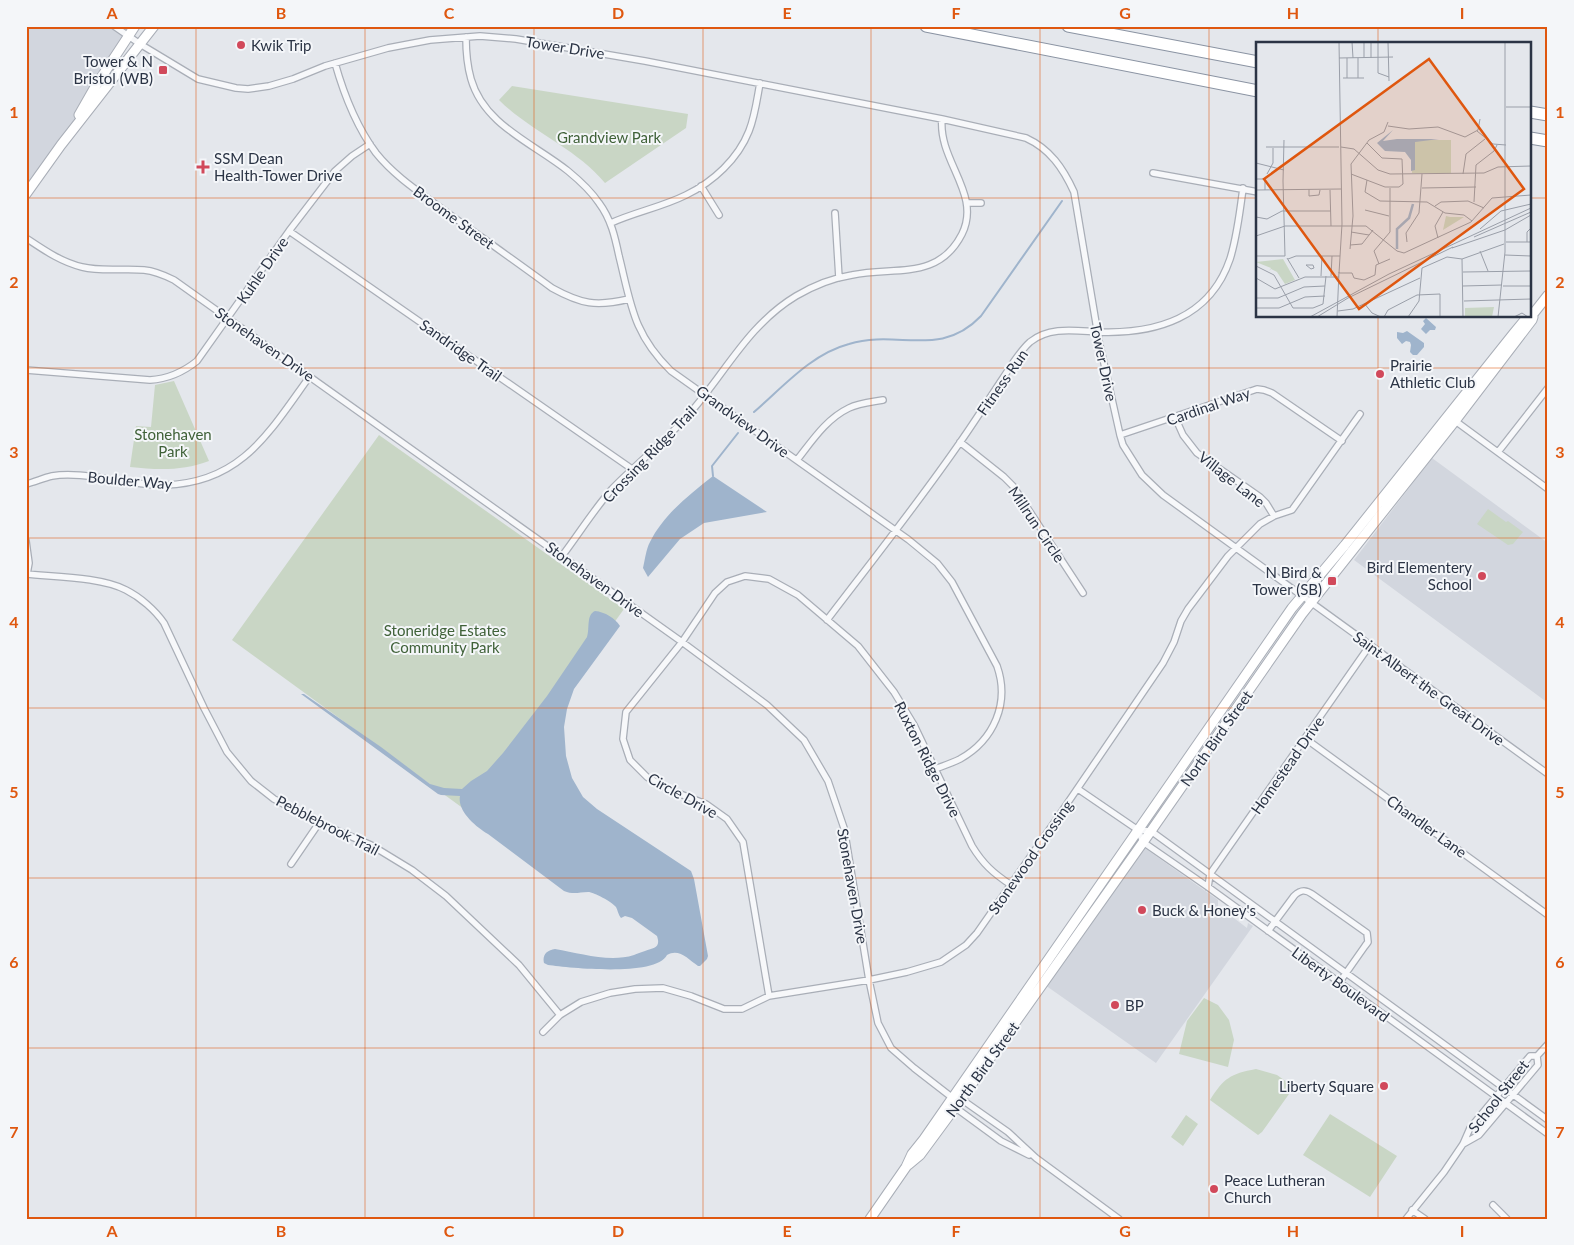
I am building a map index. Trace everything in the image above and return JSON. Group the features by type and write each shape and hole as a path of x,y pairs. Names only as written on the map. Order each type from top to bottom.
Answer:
{"highway":[{"path":"926,26 1256,91"},
{"path":"1068,26 1256,62"},
{"path":"1532,112 1548,115"},
{"path":"1532,138 1548,141"}],"street":[{"name":"Tower Drive","path":"114,26 198,79 236,88 248,89 270,86 335,63 388,48 430,40 480,36 646,61 942,119 1026,138 1048,151 1058,162 1074,192 1098,332 1120,434 1123,445 1134,464 1147,480 1163,494 1311,603"},
{"path":"61,145 95,87 135,26"},
{"path":"26,194 61,145 154,26"},
{"name":"Grandview Drive","path":"466,37 471,80 489,113 523,140 568,171 599,202 611,223 629,299 640,330 647,344 659,359 671,371 895,530 937,563 952,582 997,666 1002,680 1002,704 995,724 981,743 960,759 935,769"},
{"name":"Broome Street","path":"335,63 353,116 377,154 403,180 552,288 575,299 591,303 606,304 629,299"},
{"path":"611,223 685,196 720,172 745,140 754,115 760,83"},
{"path":"942,119 941,130 944,145 968,203 981,203"},
{"name":"Kuhle Drive","path":"26,370 150,380 174,376 197,361 289,231 336,171 352,156 370,144"},
{"path":"1152,173 1256,191"},
{"path":"701,186 719,215"},
{"name":"Fitness Run","path":"827,620 960,442 1010,367 1030,343 1043,335 1066,330 1113,332 1164,325 1190,312 1211,294 1230,258 1243,188"},
{"name":"Crossing Ridge Trail","path":"562,556 611,491 632,469 674,432 761,322 796,296 815,286 839,278 852,274 933,265 956,244 965,225 968,203"},
{"path":"835,213 839,278"},
{"name":"Sandridge Trail","path":"289,231 397,304 632,469"},
{"name":"Stonehaven Drive","path":"26,238 55,257 80,267 104,270 144,270 174,280 682,642 767,705 804,740 828,781 844,828 878,1023 891,1048 957,1102 1008,1132 1036,1158 1119,1219"},
{"name":"North Bird Street","path":"1532,314 1548,295"},
{"name":"North Bird Street","path":"870,1219 906,1167 912,1154 957,1102 1311,603 1527,318"},
{"name":"Boulder Way","path":"26,484 52,476 69,475 164,485 200,480 232,466 252,451 265,438 310,376"},
{"path":"1498,452 1548,388"},
{"name":"Cardinal Way","path":"1120,434 1257,389 1272,393 1342,441"},
{"path":"797,460 816,435 838,415 850,408 883,400"},
{"name":"Stonewood Crossing","path":"543,1032 560,1015 581,1002 610,993 634,989 663,988 691,996 724,1009 742,1009 769,996 907,972 941,962 966,945 977,933 1011,885 1163,663 1188,609 1236,548 1253,530 1266,520 1292,510 1360,414"},
{"name":"Village Lane","path":"1175,417 1183,435 1197,452 1260,497 1274,516"},
{"path":"1451,419 1548,489"},
{"name":"North Bird Street","path":"957,1102 1138,830 1292,608 1451,419"},
{"name":"Millrun Circle","path":"960,442 1013,486 1083,593"},
{"path":"26,541 29,563 27,574"},
{"name":"Pebblebrook Trail","path":"27,574 99,582 124,589 143,602 164,623 227,752 251,781 274,799 319,823 371,845 412,870 446,896 519,964 560,1015"},
{"name":"Ruxton Ridge Drive","path":"682,642 715,593 727,582 745,576 769,579 798,595 858,646 894,692 914,725 972,846 982,861 1011,885"},
{"name":"Saint Albert the Great Drive","path":"1311,603 1548,774"},
{"name":"Circle Drive","path":"682,642 626,712 622,739 630,760 647,777 670,790 706,804 727,819 743,842 769,996"},
{"name":"Homestead Drive","path":"1208,887 1210,874 1370,645"},
{"name":"Chandler Lane","path":"1306,738 1548,915"},
{"path":"1078,789 1138,830 1151,831"},
{"path":"291,864 319,823"},
{"path":"1138,830 1143,842"},
{"name":"Liberty Boulevard","path":"1151,831 1548,1120"},
{"name":"Liberty Boulevard","path":"1143,842 1208,887 1548,1134"},
{"path":"1268,931 1294,896 1299,891 1304,890 1367,933 1368,942 1366,946 1339,983"},
{"name":"School Street","path":"1463,1144 1479,1135 1538,1065 1538,1056 1548,1044"},
{"name":"School Street","path":"1406,1219 1444,1172 1463,1144 1470,1128 1502,1087 1530,1056 1538,1056"},
{"name":"Stonehaven Drive","path":"957,1102 960,1111 1001,1141 1036,1158"},
{"path":"1493,1205 1507,1219"},
{"path":"1412,1210 1424,1219"}],"shaded area":[{"path":"26,26 115,26 128,36 61,145 26,193"},
{"path":"1432,458 1548,543 1548,703 1354,560"},
{"path":"1142,849 1146,849 1218,900 1218,906 1247,928 1248,923 1253,926 1156,1063 1045,985"}],"green space":[{"name":"Grandview Park","path":"512,86 688,114 686,128 605,183 581,160 525,122 499,100"},
{"name":"Stonehaven Park","path":"174,381 209,461 190,467 170,469 130,467 136,426 151,427 155,385"},
{"name":"Stoneridge Estates Community Park","path":"379,435 624,609 516,758 578,892 232,640"},
{"path":"1488,509 1523,532 1513,544 1508,545 1477,524"},
{"path":"1204,998 1218,1005 1229,1020 1234,1040 1228,1067 1179,1054 1187,1021"},
{"path":"1256,1069 1277,1075 1294,1087 1258,1135 1210,1100 1228,1078"},
{"path":"1330,1114 1397,1156 1370,1197 1303,1155"},
{"path":"1186,1115 1198,1124 1183,1146 1171,1137"}],"water":[{"path":"1426,318 1436,327 1435,330 1430,330 1426,334 1421,329 1425,324 1423,321"},
{"path":"1407,331 1424,343 1424,347 1417,355 1413,355 1410,352 1410,342 1406,341 1402,344 1397,338 1397,332 1403,333"},
{"path":"713,476 767,512 704,523 680,539 648,577 643,568 650,542 656,532 678,506"},
{"path":"595,611 609,616 620,626 574,689 567,709 564,727 566,756 572,778 583,797 597,809 691,871 708,956 700,966 683,955 676,953 667,955 660,962 631,969 575,968 544,963 544,955 555,949 584,955 615,958 634,955 654,948 658,940 657,936 632,918 625,916 621,918 616,907 603,898 591,892 574,893 564,891 473,823 461,807 460,796 438,794 301,694 304,694 381,747 430,784 444,788 462,789 487,771 547,696 587,637 590,615"}],"waterway":[{"path":"754,412 798,372 822,355 835,349 867,340 934,340 966,329 981,316 1062,201"},
{"path":"713,476 712,466 738,433"}],"place":[{"name":"Kwik Trip","path":"241,45"},
{"name":"Tower & N Bristol (WB)","path":"163,70"},
{"name":"SSM Dean Health-Tower Drive","path":"203,167"},
{"name":"Prairie Athletic Club","path":"1380,374"},
{"name":"Bird Elementery School","path":"1482,576"},
{"name":"N Bird & Tower (SB)","path":"1332,581"},
{"name":"Buck & Honey's","path":"1142,910"},
{"name":"BP","path":"1115,1005"},
{"name":"Liberty Square","path":"1384,1086"},
{"name":"Peace Lutheran Church","path":"1214,1189"}]}
